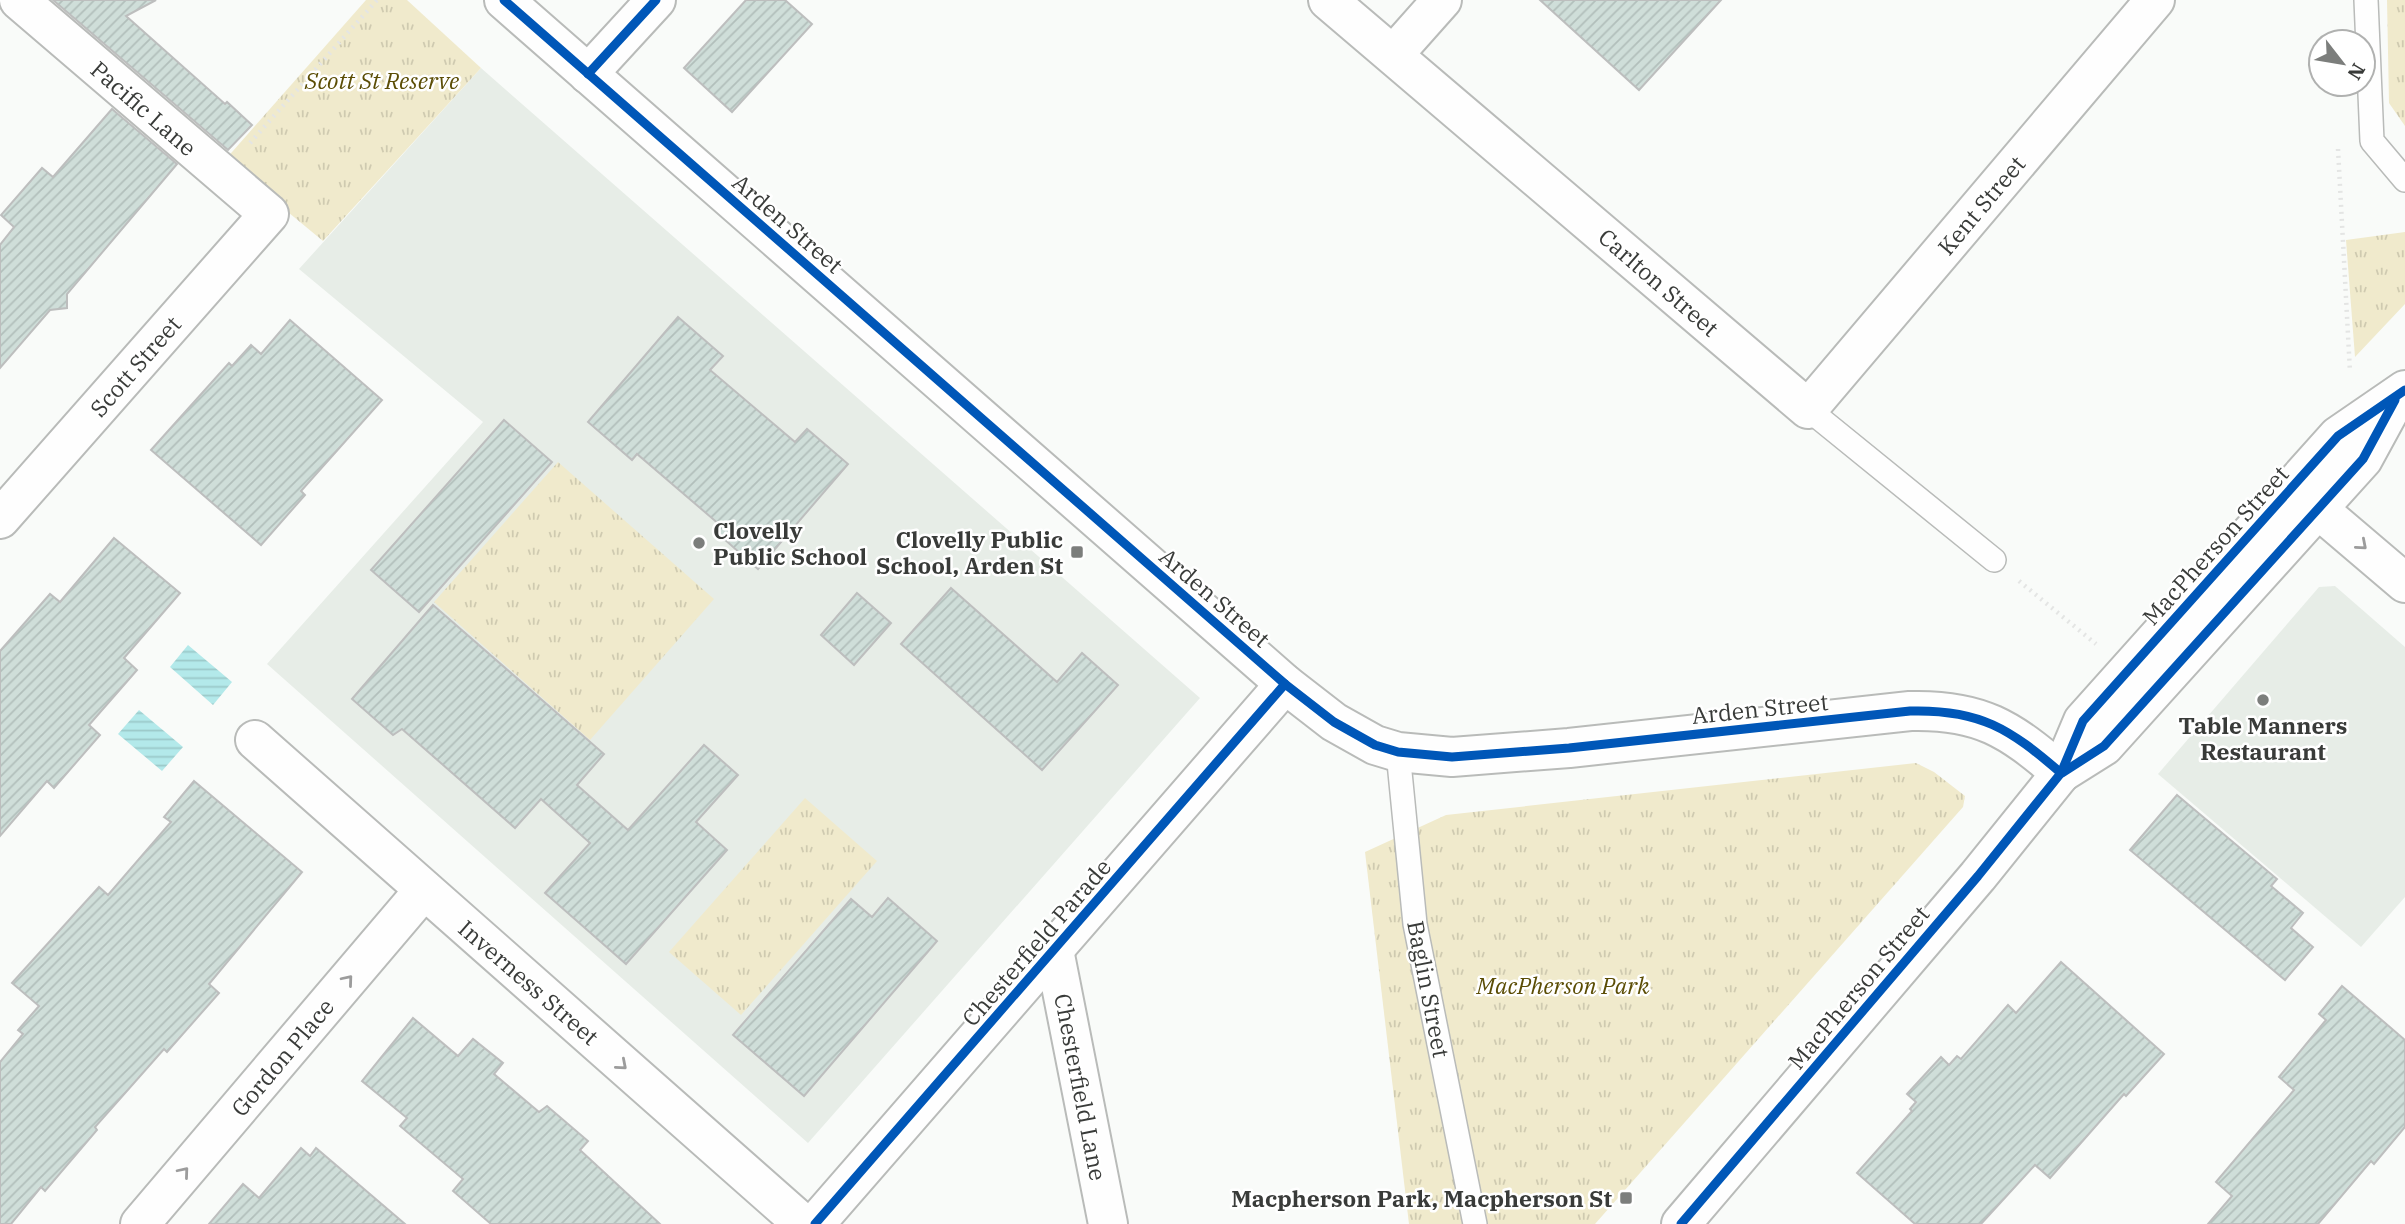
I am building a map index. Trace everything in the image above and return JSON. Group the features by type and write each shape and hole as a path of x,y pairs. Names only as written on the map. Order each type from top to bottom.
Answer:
{"street":[{"name":"Pacific Lane","path":"19,0 269,214"},
{"name":"Arden Street","path":"504,0 1285,684 1334,722 1375,745 1398,752 1452,757 1569,748 1896,712 1939,710 1989,721 2025,742 2061,773"},
{"path":"587,74 656,0"},
{"name":"Carlton Street","path":"1328,0 1808,410"},
{"path":"1394,54 1442,0"},
{"name":"Kent Street","path":"1808,410 2155,0"},
{"name":"Scott Street","path":"0,519 269,214"},
{"name":"MacPherson Street","path":"2061,773 2104,746 2363,459 2401,393"},
{"name":"MacPherson Street","path":"1681,1224 1978,876 2061,773 2083,721 2338,436 2401,393"},
{"path":"2318,509 2405,583"},
{"name":"Chesterfield Parade","path":"815,1224 1285,684"},
{"name":"Inverness Street","path":"255,740 803,1224"},
{"name":"Gordon Place","path":"140,1224 424,890"},
{"name":"Chesterfield Lane","path":"1054,950 1108,1224"}],"lane":[{"path":"2366,0 2372,141 2405,180"},
{"name":"Carlton Street","path":"1808,410 1994,560"},
{"name":"Baglin Street","path":"1398,752 1415,924 1475,1224"}],"path":[{"path":"221,175 377,0"},
{"path":"2337,139 2350,372"},
{"path":"1994,560 2105,651"}],"shaded area":[{"name":"Clovelly Public School","path":"481,68 1200,698 808,1143 267,664 483,422 299,269"},
{"path":"2335,586 2405,647 2405,897 2361,947 2158,774 2319,587"}],"green space":[{"name":"Scott St Reserve","path":"366,0 407,0 481,68 323,241 225,160"},
{"path":"2387,0 2405,0 2405,126 2389,103"},
{"path":"2405,232 2405,304 2355,357 2346,240"},
{"path":"558,462 714,599 590,740 434,602"},
{"name":"MacPherson Park","path":"1916,763 1934,772 1965,796 1963,807 1595,1224 1409,1224 1365,852 1446,815"},
{"path":"805,798 877,861 741,1015 669,952"}],"water":[{"path":"188,645 232,682 213,705 170,667"},
{"path":"139,710 183,747 162,771 118,734"}],"building":[{"path":"53,0 156,0 126,16 252,125 228,150"},
{"path":"746,0 785,0 812,24 732,112 684,68"},
{"path":"1540,0 1721,0 1639,90"},
{"path":"112,109 177,164 67,294 67,308 50,310 0,368 0,245 14,227 1,215 42,168 53,177"},
{"path":"678,317 723,356 710,370 795,442 807,429 848,464 758,569 715,531 720,525 637,454 632,460 588,422"},
{"path":"290,320 382,400 301,491 305,495 261,545 151,450 229,363 232,366 251,345 261,354"},
{"path":"504,420 552,462 419,612 371,570"},
{"path":"114,538 180,593 124,658 137,670 89,725 100,735 54,788 47,781 0,836 0,651 50,594 60,602"},
{"path":"951,588 1057,682 1082,653 1118,685 1042,770 901,644"},
{"path":"857,593 891,623 854,665 821,635"},
{"path":"433,605 604,754 577,785 628,830 704,745 738,775 696,822 727,850 626,964 545,893 590,843 541,799 515,828 402,729 393,735 352,699"},
{"path":"194,781 302,872 209,984 219,993 167,1052 164,1049 95,1127 97,1130 45,1191 41,1187 11,1224 0,1224 0,1062 23,1034 18,1030 39,1006 12,983 99,887 108,895 171,822 164,817"},
{"path":"2177,795 2277,879 2271,886 2303,913 2291,928 2313,947 2285,980 2130,850"},
{"path":"888,898 937,941 804,1096 733,1035 851,899 872,917"},
{"path":"2061,962 2164,1054 2126,1096 2124,1094 2050,1178 2035,1165 1981,1224 1915,1224 1857,1173 1912,1111 1910,1109 1916,1102 1907,1094 1941,1057 1949,1065 1957,1056 1961,1059 2008,1005 2016,1013"},
{"path":"2342,986 2405,1040 2405,1127 2374,1164 2371,1161 2318,1224 2208,1224 2232,1196 2216,1182 2294,1090 2279,1077 2326,1020 2319,1014"},
{"path":"413,1018 458,1056 473,1039 503,1063 494,1074 539,1112 547,1106 588,1141 580,1150 660,1224 491,1224 453,1191 463,1179 400,1126 407,1118 362,1081"},
{"path":"301,1148 310,1156 316,1148 405,1224 209,1224 243,1184 259,1198"}],"cycle path":[{"path":"504,0 1285,684 1334,722 1375,745 1398,752 1452,757 1569,748 1910,711 1934,711 1975,718 1993,725 2026,744 2061,773"},
{"path":"588,74 656,0"},
{"path":"1681,1224 1978,876 2061,773 2083,721 2338,436 2405,390"},
{"path":"2062,773 2104,746 2363,459 2395,400"},
{"path":"815,1224 1285,684"}],"place":[{"name":"Clovelly Public School","path":"699,543"},
{"name":"Clovelly Public School, Arden St","path":"1077,552"},
{"name":"Table Manners Restaurant","path":"2263,700"},
{"name":"Macpherson Park, Macpherson St","path":"1626,1198"}]}
